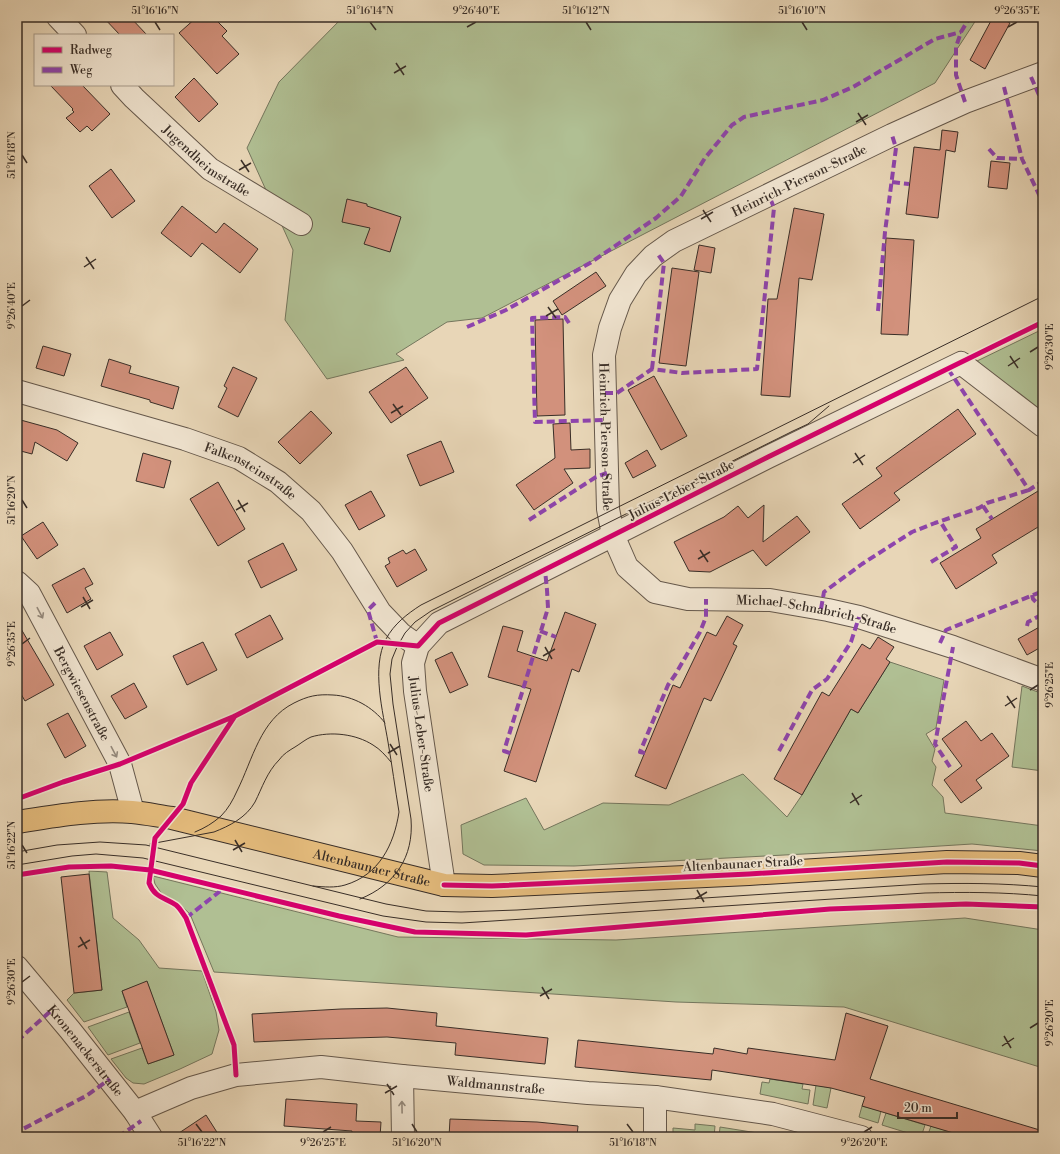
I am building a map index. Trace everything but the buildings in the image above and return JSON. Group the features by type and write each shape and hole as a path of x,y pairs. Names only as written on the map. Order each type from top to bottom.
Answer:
{"main road":[{"name":"Altenbaunaer Straße","path":"17,822 67,814 100,811 133,812 172,818 444,885 492,886 749,874 947,862 1019,863 1043,866"}],"street":[{"path":"58,17 74,34"},
{"name":"Heinrich-Pierson-Straße","path":"613,535 608,509 604,355 610,328 620,300 636,274 653,256 674,241 885,138 983,94 1043,73"},
{"name":"Jugendheimstraße","path":"123,86 210,169 301,224"},
{"name":"Julius-Leber-Straße","path":"444,885 415,691 413,663 418,646 439,623 768,457 961,363 1043,426"},
{"name":"Falkensteinstraße","path":"17,391 185,439 239,458 278,482 311,511 342,551 380,612 401,634 418,646"},
{"name":"Michael-Schnabrich-Straße","path":"613,535 627,567 655,592 688,599 770,600 859,617 954,648 1043,680"},
{"name":"Bergwiesenstraße","path":"17,582 29,593 120,764 133,812"},
{"name":"Kronenackerstraße","path":"17,967 70,1030 135,1112 151,1137"},
{"name":"Waldmannstraße","path":"135,1112 191,1088 236,1075 321,1067 588,1093 654,1097 773,1114 860,1137"},
{"path":"402,1076 403,1137"},
{"path":"654,1097 655,1137"}],"green space":[{"path":"343,17 978,17 935,83 482,318 447,322 396,354 404,360 327,379 285,320 293,250 247,148 279,82"},
{"path":"1043,329 1043,417 977,361"},
{"path":"890,662 944,680 936,728 926,734 935,749 932,761 936,767 932,785 943,797 945,813 1043,826 1043,851 972,844 574,866 484,865 463,854 461,825 526,798 544,830 603,803 669,805 743,774 787,817 802,795 851,709 858,713"},
{"path":"1022,686 1043,694 1043,771 1012,767"},
{"path":"89,871 107,872 113,918 139,940 159,968 202,971 216,1012 219,1030 212,1054 144,1084 133,1083 126,1078 111,1059 142,1048 148,1064 174,1055 147,982 122,991 127,1007 84,1022 67,1000 74,993 102,990"},
{"path":"153,876 398,937 616,940 965,918 1043,930 1043,1068 844,1007 676,1002 214,972 190,914 179,904 162,894 155,884"},
{"path":"129,1012 140,1043 108,1055 88,1027"},
{"path":"770,1079 803,1084 802,1089 810,1090 808,1104 760,1094 762,1082 769,1083"},
{"path":"816,1085 831,1088 827,1108 813,1105"},
{"path":"862,1106 881,1111 878,1123 859,1117"},
{"path":"886,1113 925,1125 921,1137 882,1125"},
{"path":"695,1124 715,1126 714,1137 673,1137 673,1128 695,1130"},
{"path":"931,1126 967,1137 927,1137"},
{"path":"720,1127 770,1135 769,1137 719,1137"}],"tram line":[{"path":"313,886 341,886 357,880 367,874 383,857 393,836 399,812 381,704 379,663 386,639 397,624 406,616 421,605 1043,296"},
{"path":"360,899 383,886 392,878 400,868 409,846 411,819 393,704 390,674 392,659 397,647 405,633 415,622 431,611 808,424 829,406"},
{"path":"195,832 212,823 226,810 243,779 265,730 282,710 294,703 317,695 340,696 355,700 369,707 385,723"},
{"path":"150,844 214,832 237,821 251,808 268,775 281,758 311,737 335,734 359,738 376,747 391,762"},
{"path":"17,852 57,845 100,842 146,845 386,904 426,911 461,912 517,910 923,884 953,883 1043,887"},
{"path":"17,865 72,856 96,854 143,858 383,916 426,922 462,923 925,893 954,892 1043,896"}],"marked path":[{"path":"965,102 956,75 956,47 961,32 970,17"},
{"path":"467,327 506,310 590,263 656,218 681,196 705,158 732,125 744,117 823,100 853,87 935,39 961,32"},
{"path":"1031,77 1043,104"},
{"path":"1004,87 1022,159 1043,203"},
{"path":"878,311 885,232 896,148 892,135"},
{"path":"989,149 997,158 1022,159"},
{"path":"892,182 909,184"},
{"path":"605,393 617,393 652,369 682,373 757,369 774,208 769,195"},
{"path":"652,369 664,263 657,253"},
{"path":"569,323 565,317 532,318 535,422 606,420"},
{"path":"948,369 1029,490 1043,481"},
{"path":"529,520 596,477 607,473"},
{"path":"821,609 824,592 862,564 912,532 979,508 987,503 1029,490"},
{"path":"983,506 992,519"},
{"path":"931,562 956,547 940,521"},
{"path":"510,753 504,751 548,608 545,570"},
{"path":"940,643 946,630 1043,591"},
{"path":"1032,595 1033,599 1043,609"},
{"path":"645,753 640,752 668,685 700,632 706,617 706,599"},
{"path":"375,603 368,610 377,642"},
{"path":"1027,626 1028,622 1043,614"},
{"path":"779,751 812,690 827,679 851,642 859,617"},
{"path":"540,631 556,637"},
{"path":"950,767 935,744 953,647"},
{"path":"186,918 219,892 220,888"},
{"path":"17,1041 53,1009"},
{"path":"21,1137 19,1131 86,1096 110,1079"},
{"path":"118,1137 141,1121"}],"cycle path":[{"path":"17,799 63,782 120,764 235,716 377,642 418,646 439,623 768,457 1043,322"},
{"path":"235,716 191,783 183,804 155,838 149,883 154,892 160,897 176,905 186,918 234,1045 236,1075"},
{"path":"444,885 492,886 749,874 947,862 1019,863 1043,866"},
{"path":"17,875 69,867 111,866 150,870 339,916 415,932 526,935 830,909 966,904 1043,907"}]}
